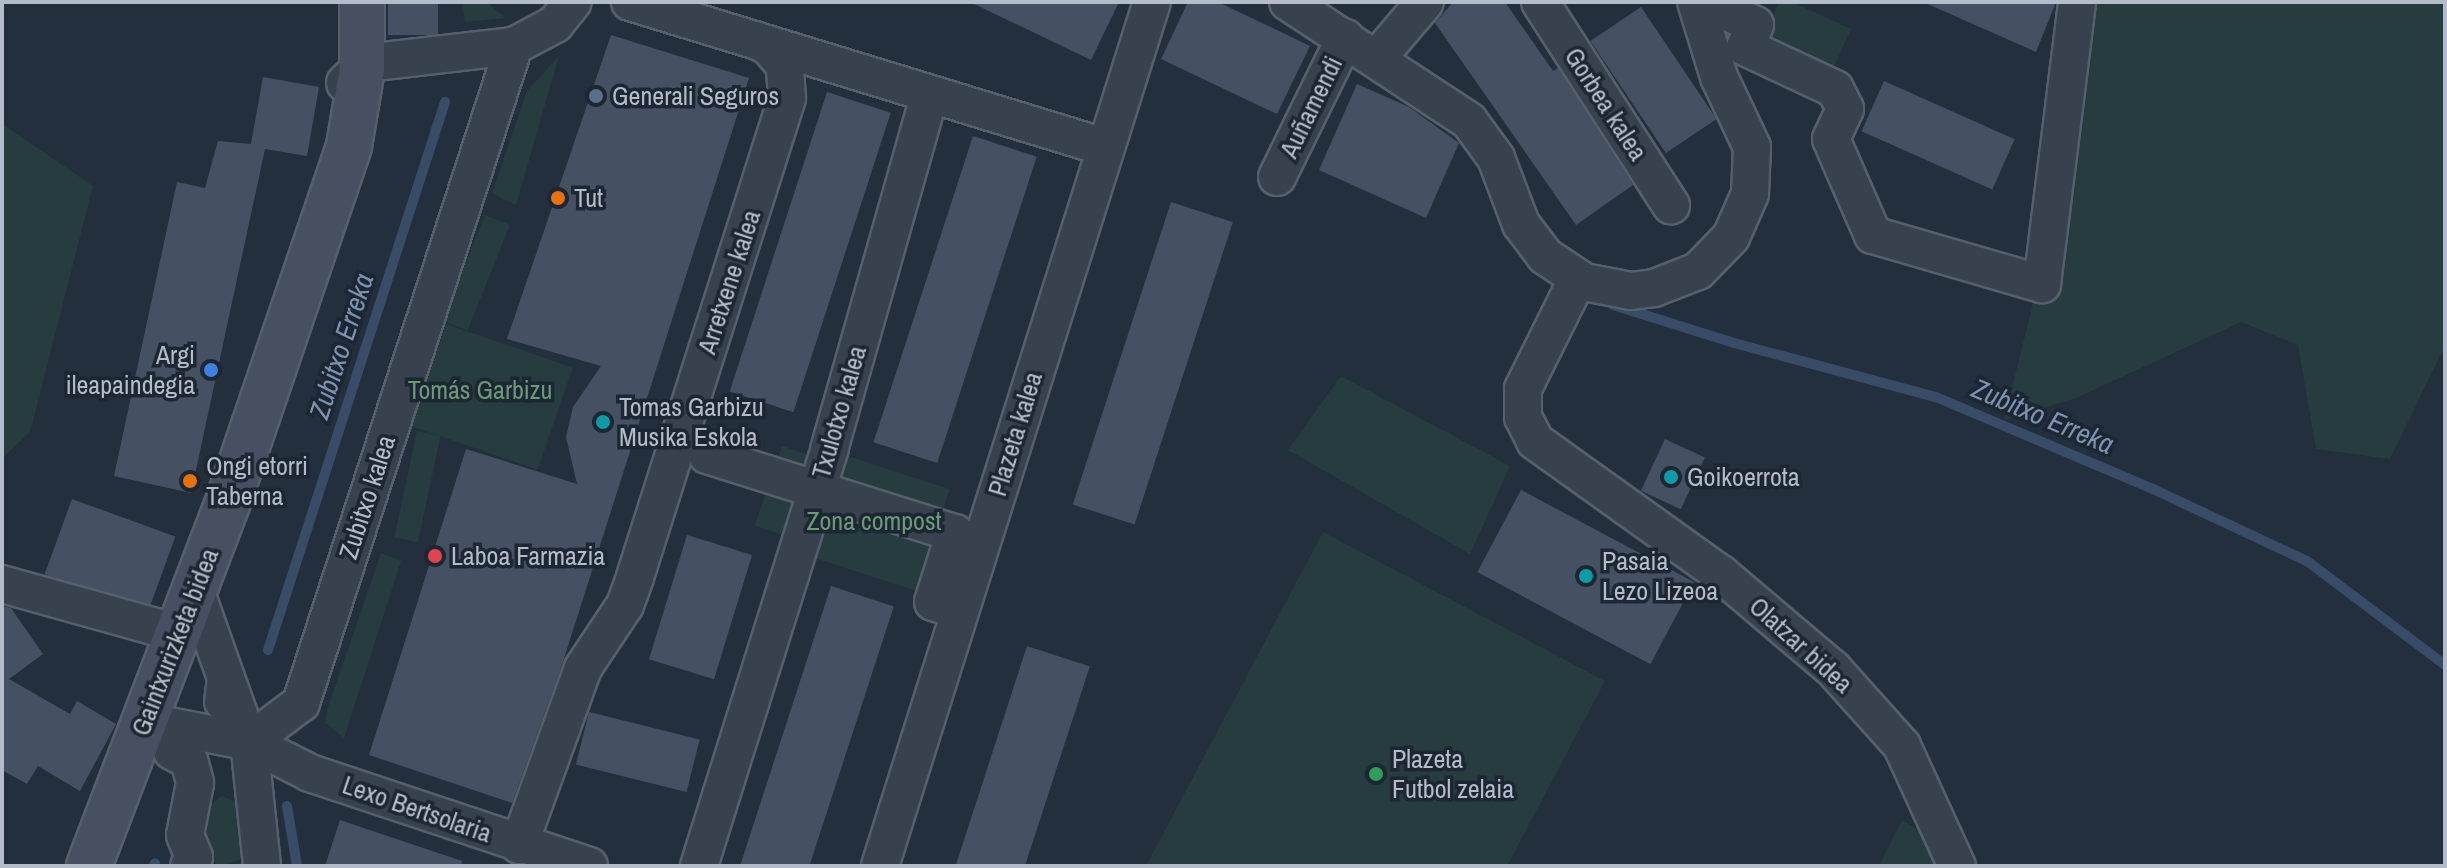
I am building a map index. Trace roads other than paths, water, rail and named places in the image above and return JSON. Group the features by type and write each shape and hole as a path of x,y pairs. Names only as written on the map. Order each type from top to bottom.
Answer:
{"main road":[{"path":"334,2 350,83"},
{"path":"350,83 362,2"},
{"name":"Gaintxurizketa bidea","path":"89,866 163,726 174,645 349,146 350,83"}],"street":[{"path":"350,83 514,46 555,24 573,2"},
{"name":"Arretxene kalea","path":"630,2 1104,147"},
{"name":"Plazeta kalea","path":"880,866 1152,2"},
{"path":"1288,2 1378,57 1469,121 1496,158 1530,238 1578,278 1631,291 1677,281 1716,255 1743,217 1752,182 1752,147 1698,11"},
{"path":"1378,57 1425,2"},
{"name":"Gorbea kalea","path":"1540,2 1671,205"},
{"path":"1730,2 1734,15 1755,25 1745,47 1835,89 1845,109 1831,139 1873,235 2042,284 2077,2"},
{"name":"Auñamendi","path":"1277,177 1345,38"},
{"name":"Arretxene kalea","path":"519,845 583,668 625,605 787,98 785,66 768,46 755,40"},
{"name":"Zubitxo kalea","path":"249,742 301,703 514,46"},
{"name":"Txulotxo kalea","path":"699,866 817,488 930,94"},
{"name":"Olatzar bidea","path":"1578,278 1523,389 1523,417 1535,441 1721,574 1833,669 1902,746 1957,866"},
{"path":"707,455 955,533 933,602 960,610"},
{"path":"2,584 174,645 187,644 221,666"},
{"path":"195,590 249,742 262,866"},
{"path":"189,866 194,857 185,835 195,783 189,760 172,751 163,726 217,714 221,666"},
{"name":"Lexo Bertsolaria","path":"163,726 249,742 310,773 573,864"}],"waterway":[{"name":"Zubitxo Erreka","path":"268,650 445,102"},
{"name":"Zubitxo Erreka","path":"1613,305 1734,343 1936,397 2153,489 2307,561 2445,665"},
{"name":"Zubitxo Erreka","path":"287,806 297,866"}],"place":[{"name":"Generali Seguros","path":"596,96"},
{"name":"Tut","path":"558,198"},
{"name":"Argi ileapaindegia","path":"211,370"},
{"name":"Tomas Garbizu Musika Eskola","path":"603,422"},
{"name":"Goikoerrota","path":"1671,477"},
{"name":"Ongi etorri Taberna","path":"190,481"},
{"name":"Laboa Farmazia","path":"435,556"},
{"name":"Pasaia Lezo Lizeoa","path":"1586,576"},
{"name":"Plazeta Futbol zelaia","path":"1376,774"}],"park label":[{"name":"Tomás Garbizu","path":"480,390"},
{"name":"Zona compost","path":"874,521"}]}
